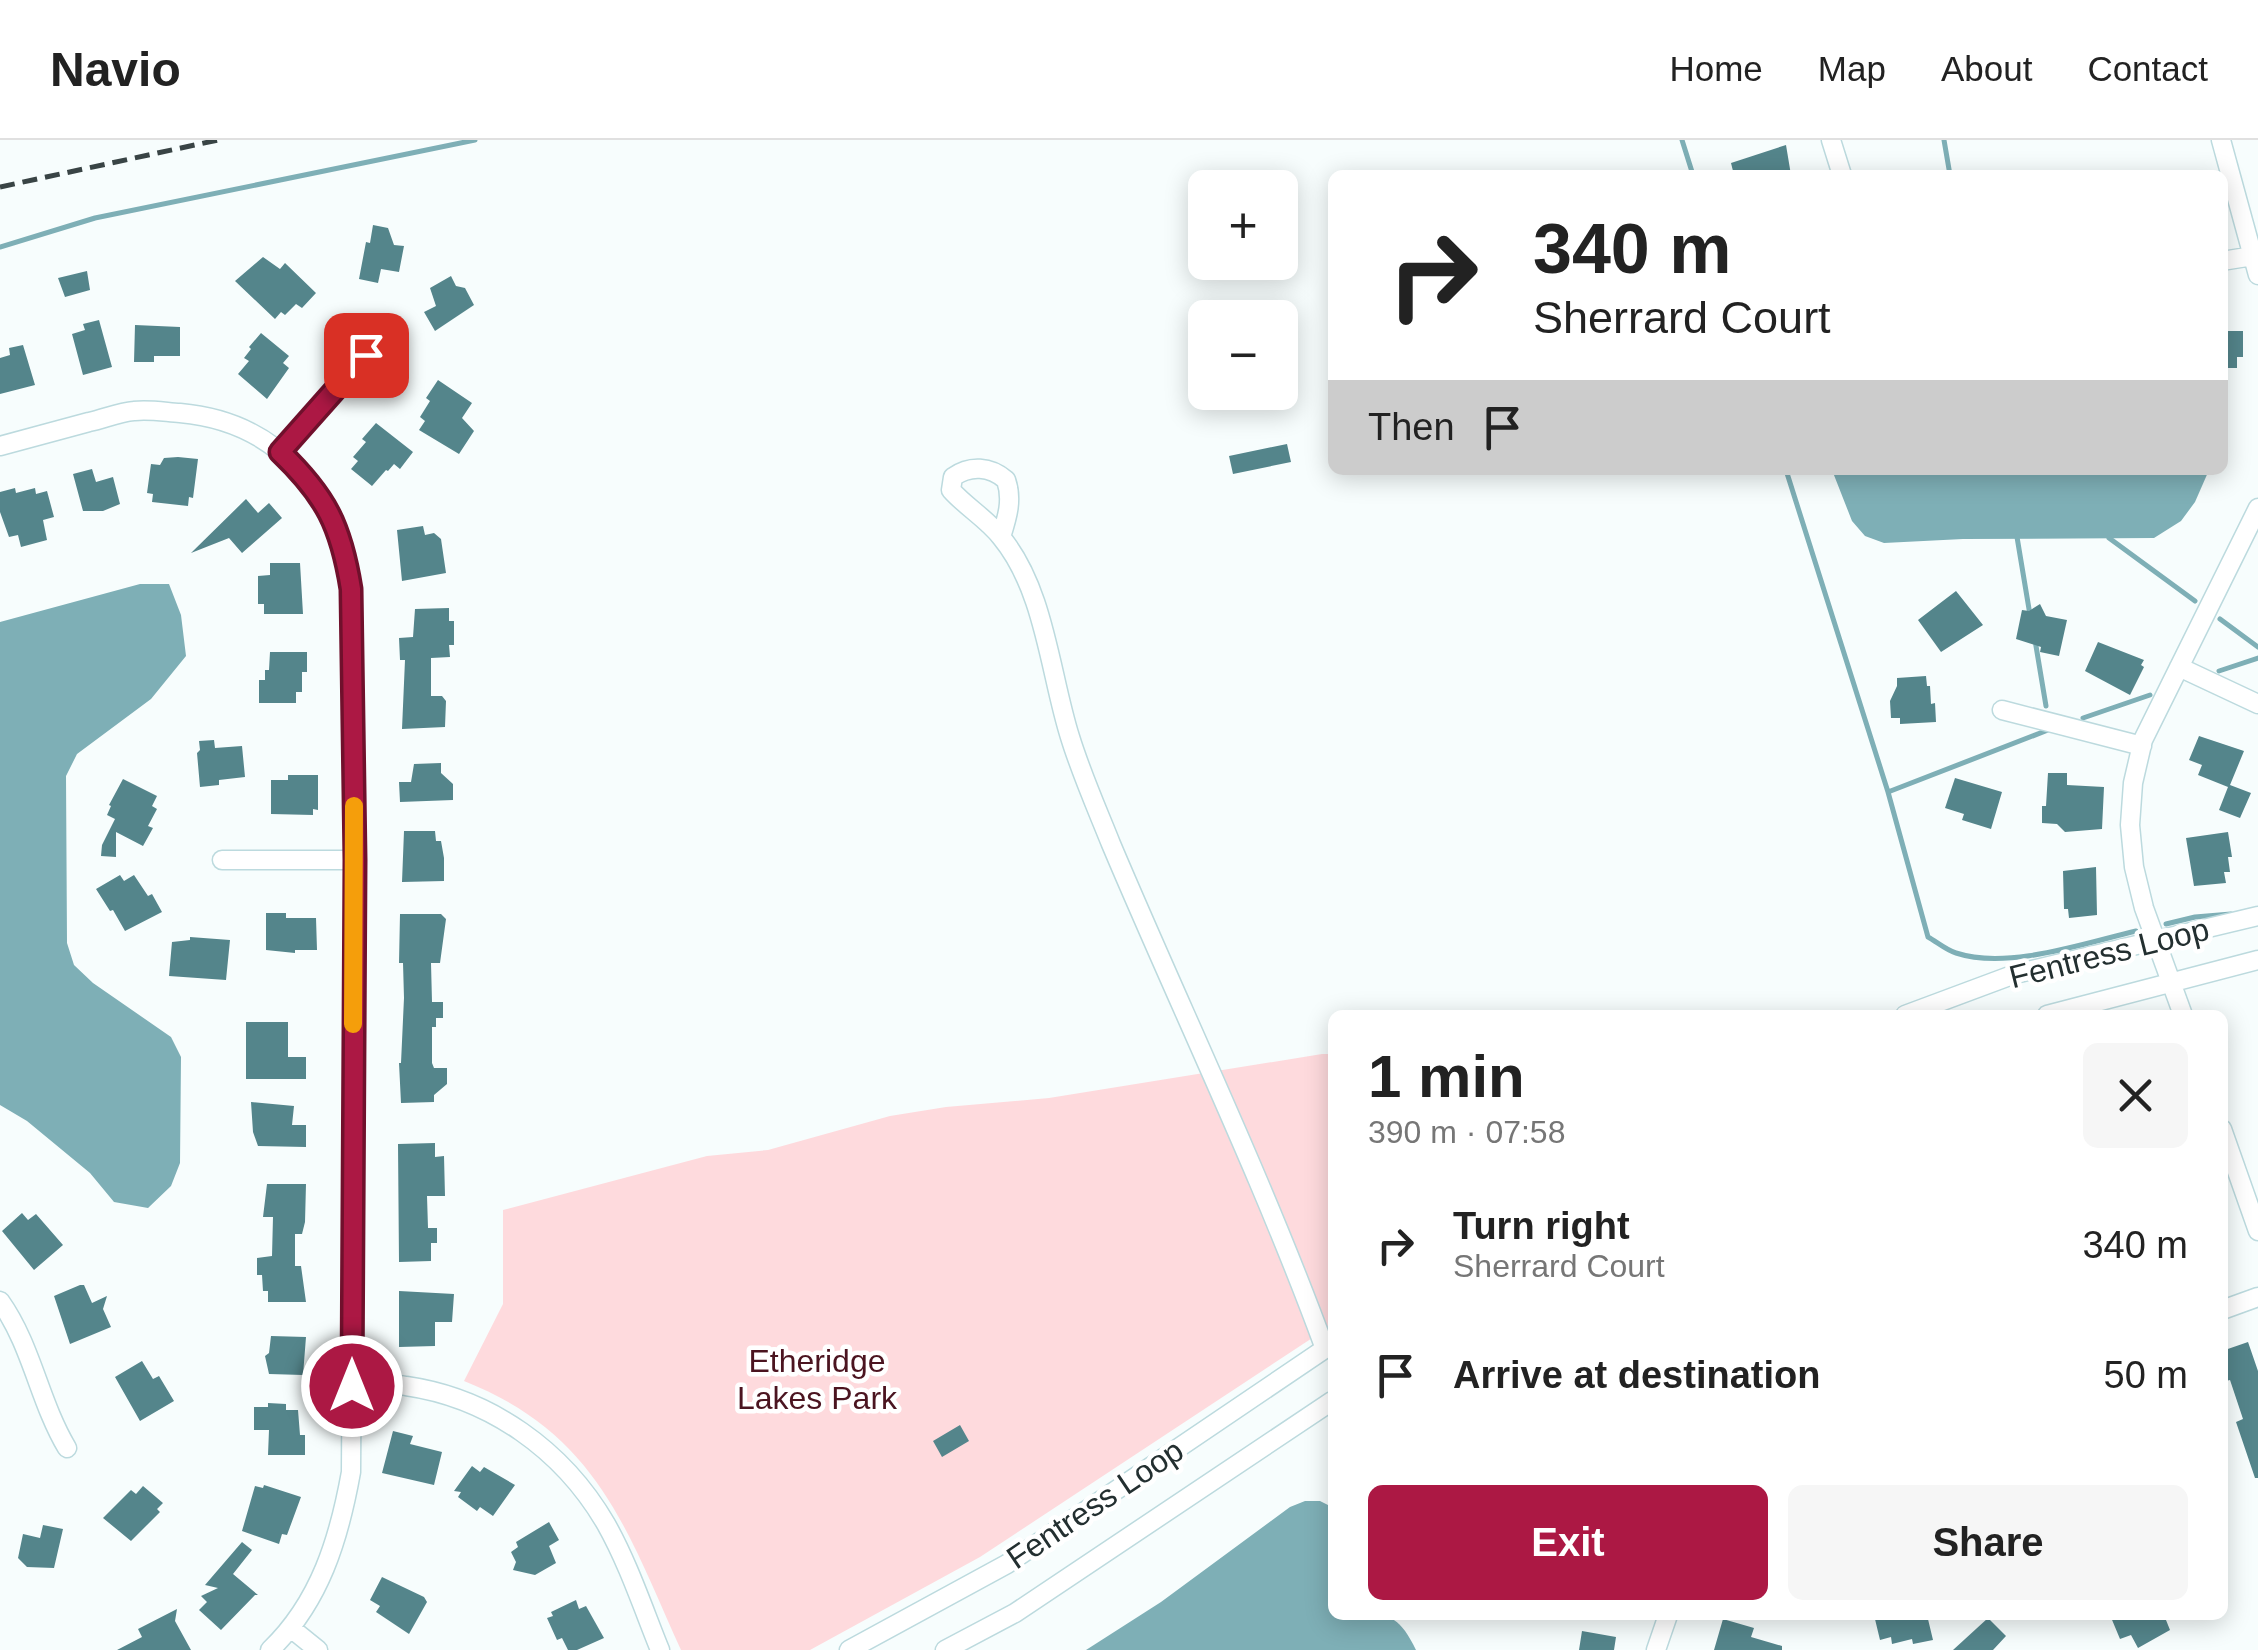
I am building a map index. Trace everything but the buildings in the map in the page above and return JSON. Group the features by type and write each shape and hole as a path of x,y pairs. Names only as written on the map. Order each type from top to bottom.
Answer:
{"street":[{"path":"1831,140 1840,170"},
{"path":"2221,140 2258,276"},
{"path":"2228,261 2253,256"},
{"path":"280,452 366,355"},
{"path":"0,446 134,410 213,416 252,433 311,481 332,516 345,550 351,589 355,860 351,1472 343,1514 326,1566 292,1629 270,1650"},
{"path":"2181,1010 2134,867 2130,825 2133,782 2142,746 2258,508"},
{"path":"1001,537 1028,585 1044,632 1070,740 1110,842 1328,1344"},
{"path":"2180,666 2258,704"},
{"path":"2002,710 2142,746"},
{"path":"222,860 355,860"},
{"name":"Fentress Loop","path":"1917,1010 2014,974 2258,916"},
{"name":"Fentress Loop","path":"2067,1010 2258,960"},
{"path":"2228,1146 2258,1232"},
{"path":"2228,1308 2258,1296"},
{"path":"0,1301 27,1348 49,1419 67,1448"},
{"name":"Fentress Loop","path":"849,1650 1007,1564 1328,1347"},
{"path":"352,1386 403,1385 447,1395 489,1412 558,1460 604,1522 660,1650"},
{"name":"Fentress Loop","path":"945,1650 1015,1612 1328,1404"},
{"path":"1656,1650 1666,1620"},
{"path":"292,1629 318,1650"}],"green space":[{"name":"Etheridge Lakes Park","path":"1328,1054 1328,1328 980,1557 810,1650 681,1650 624,1526 577,1458 547,1428 510,1403 464,1381 503,1304 503,1210 707,1156 768,1150 890,1116 1049,1098"}],"water":[{"path":"1834,475 2207,475 2181,521 2154,538 1884,543 1865,536 1852,521"},
{"path":"140,584 169,584 181,615 186,656 151,699 77,754 66,776 67,943 74,965 93,983 171,1037 181,1057 180,1163 171,1186 148,1208 114,1202 90,1173 27,1121 0,1105 0,622"},
{"path":"1305,1501 1328,1505 1328,1620 1393,1620 1416,1650 1086,1650 1161,1602 1290,1507"}],"waterway":[{"path":"0,247 95,218 475,140"},
{"path":"1682,140 1691,170"},
{"path":"1944,140 1949,170"},
{"path":"1788,475 1888,792 1928,937 1956,953 1999,958 2046,953 2136,931"},
{"path":"2017,537 2030,615"},
{"path":"2109,538 2195,601"},
{"path":"2220,619 2258,647"},
{"path":"2035,640 2046,706"},
{"path":"2219,671 2258,658"},
{"path":"2083,718 2150,695"},
{"path":"1888,792 2048,730"},
{"path":"2166,924 2231,914"}],"railway":[{"path":"0,187 218,140"}],"slow traffic":[{"path":"353,1024 354,806"}],"route":[{"path":"352,1386 355,860 351,589 345,550 332,516 311,481 280,452 366,355"}]}
